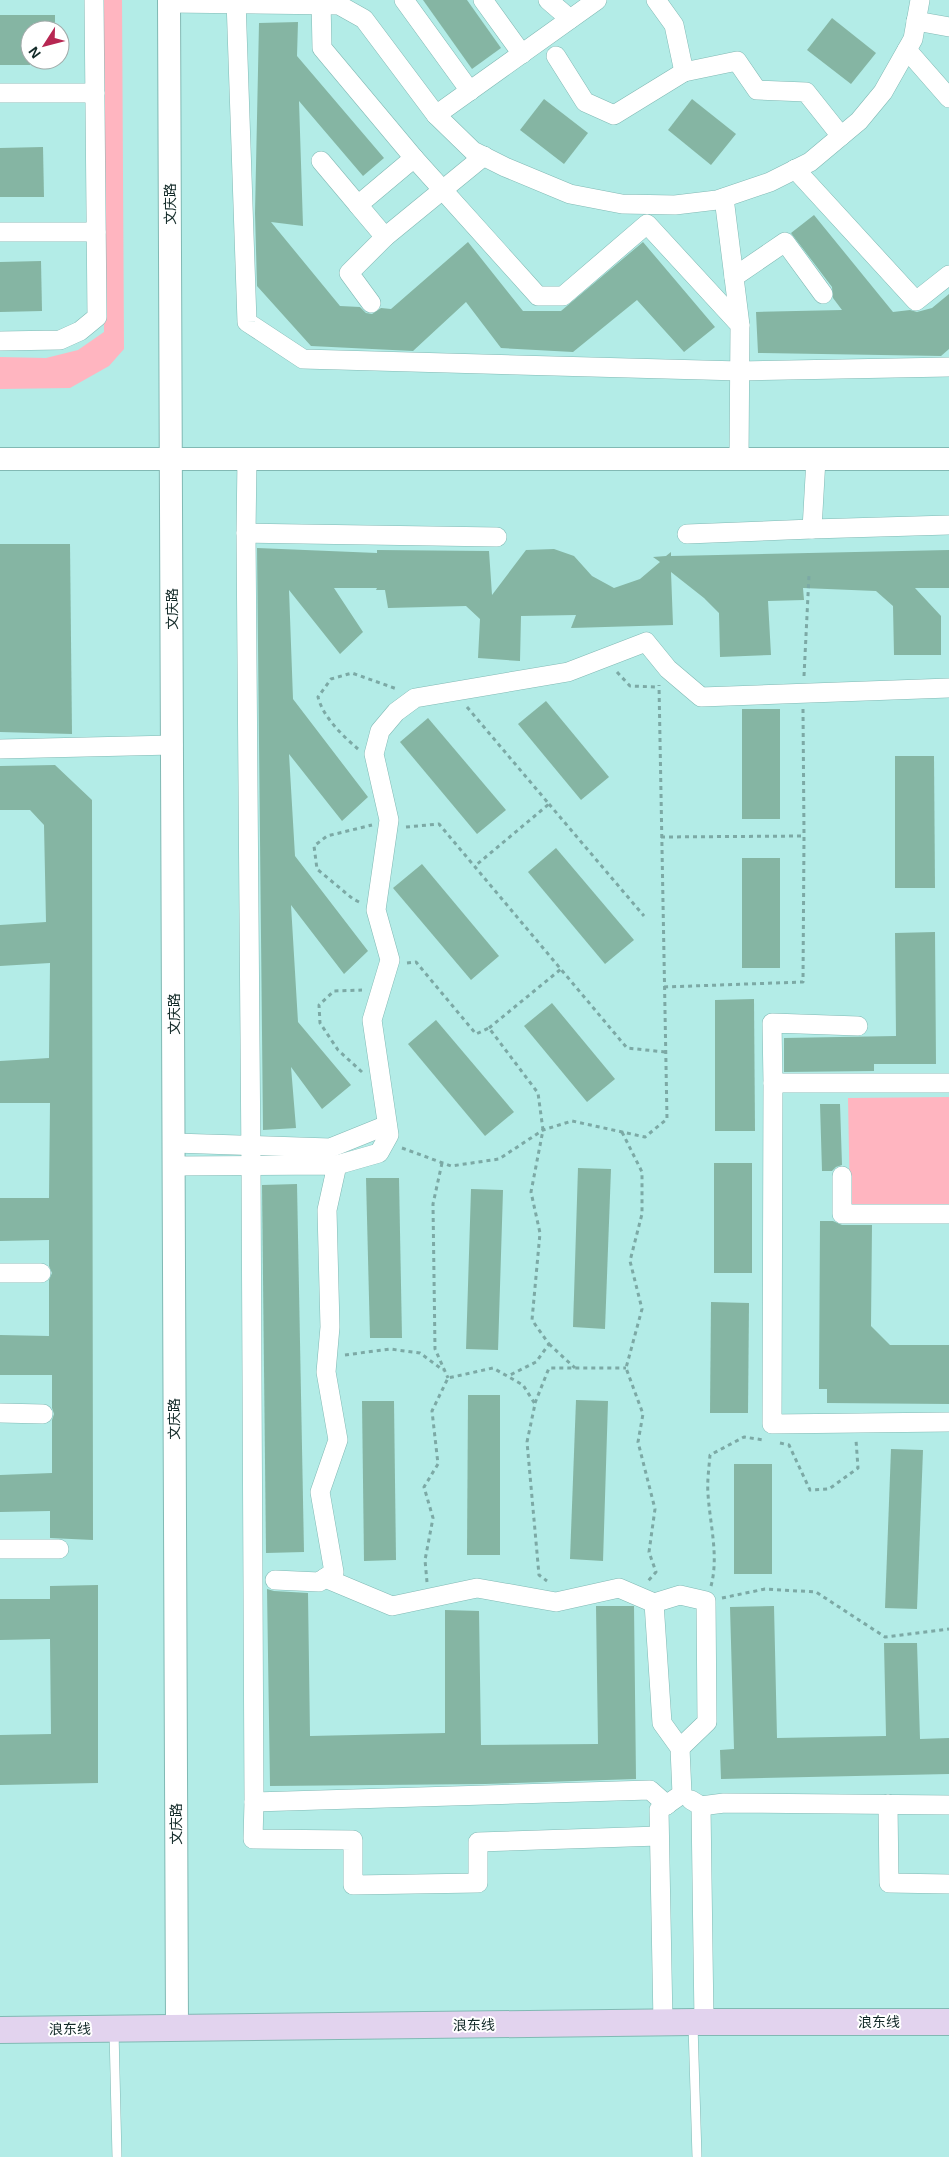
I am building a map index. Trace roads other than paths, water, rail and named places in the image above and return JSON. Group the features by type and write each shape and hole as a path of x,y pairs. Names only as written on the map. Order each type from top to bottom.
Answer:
{"main road":[{"name":"浪东线","path":"0,2030 698,2022 949,2022"}],"street":[{"path":"0,341 60,340 80,331 97,317 94,0"},
{"path":"404,0 470,91"},
{"path":"483,0 522,54"},
{"path":"548,0 570,19"},
{"path":"436,115 597,0"},
{"path":"656,0 674,25 684,72"},
{"path":"169,2 321,3 340,5 364,19 436,115 473,151 570,194 622,204 675,205 724,198 770,182 810,162 859,121 883,92 913,39 920,0"},
{"name":"文庆路","path":"169,2 176,2027"},
{"path":"236,2 247,322 303,359 740,371 949,367"},
{"path":"321,3 322,48 414,158 538,296 563,296 647,224 740,325"},
{"path":"916,21 949,27"},
{"path":"907,50 949,98"},
{"path":"556,56 585,102 614,115 684,72 737,62 758,90 806,92 841,136"},
{"path":"0,93 95,93"},
{"path":"371,303 349,273 385,237 484,156"},
{"path":"358,205 414,158"},
{"path":"321,161 385,237"},
{"path":"795,169 916,301 949,275"},
{"path":"724,198 740,325 740,459"},
{"path":"0,232 96,232"},
{"path":"734,277 785,242 823,294"},
{"path":"0,459 949,459"},
{"path":"247,459 253,1839 352,1840 353,1885 478,1883 478,1842 660,1836"},
{"path":"812,529 816,459"},
{"path":"687,534 949,525"},
{"path":"246,533 497,537"},
{"path":"174,1166 337,1165 379,1153 386,1133 381,1080 372,1020 390,960 376,910 389,825 374,754 380,731 396,712 415,698 568,672 646,642 668,669 701,698 949,688"},
{"path":"0,748 173,745"},
{"path":"858,1026 772,1024 772,1424 949,1422"},
{"path":"773,1083 949,1083"},
{"path":"174,1143 330,1148 386,1133"},
{"path":"275,1580 319,1582 334,1572 320,1492 338,1440 326,1372 330,1327 327,1210 337,1165"},
{"path":"842,1176 842,1214 949,1214"},
{"path":"0,1273 41,1273"},
{"path":"0,1414 43,1414"},
{"path":"0,1549 59,1549"},
{"path":"325,1578 392,1606 477,1588 556,1602 619,1588 654,1603 680,1595 706,1601 707,1722 680,1748 674,1799 659,1810 663,2023"},
{"path":"654,1603 662,1723 680,1748"},
{"path":"254,1802 650,1790 701,1806 724,1803 949,1805"},
{"path":"888,1804 889,1883 949,1884"},
{"path":"698,2022 701,1806"}],"lane":[{"path":"697,2157 698,2022"},
{"path":"114,2028 117,2157"}]}
